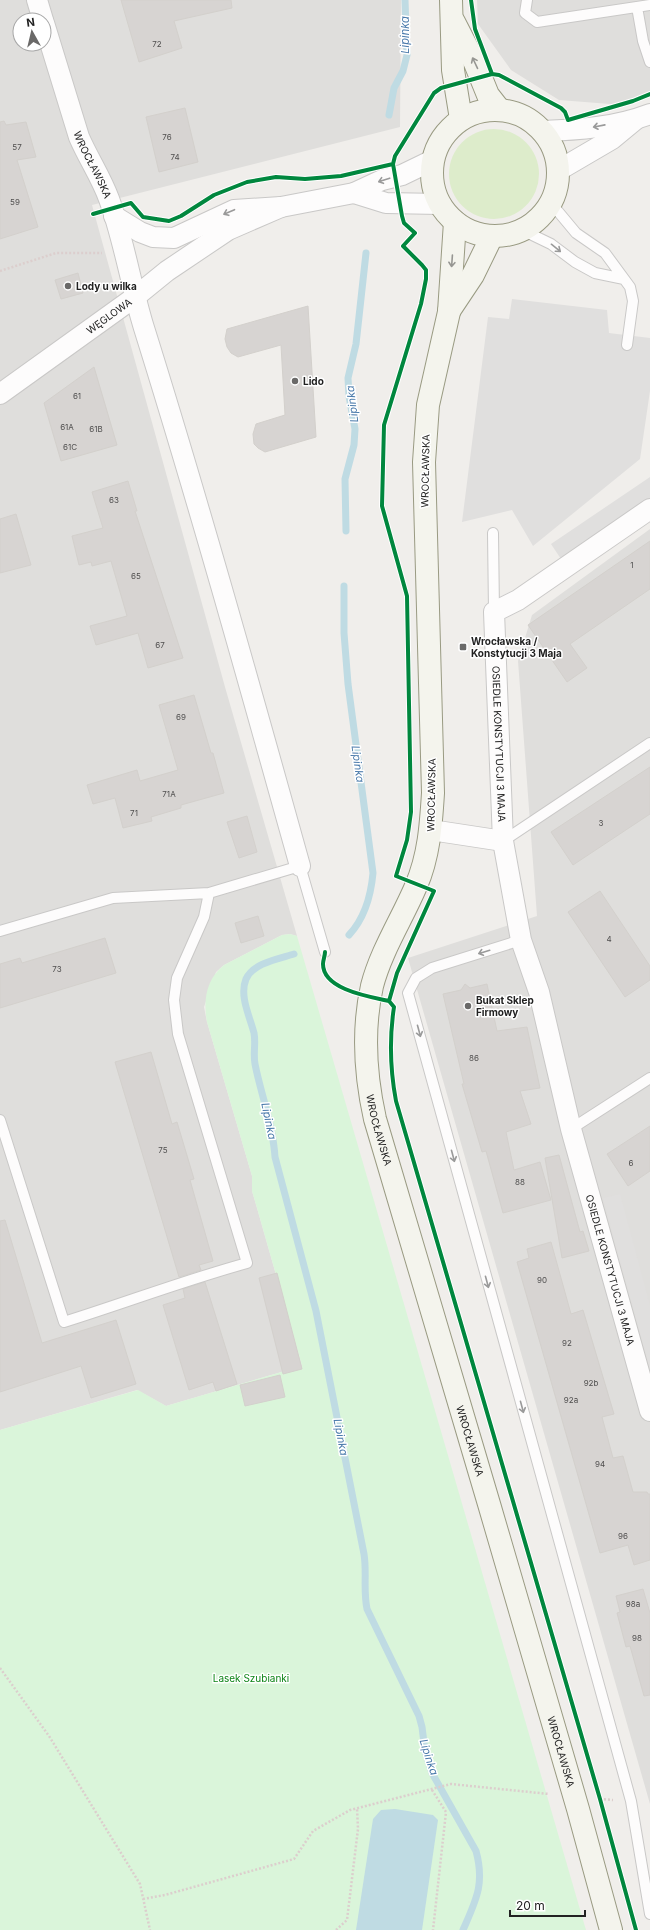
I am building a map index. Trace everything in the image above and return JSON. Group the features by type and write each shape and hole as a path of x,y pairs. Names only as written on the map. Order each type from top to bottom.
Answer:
{"street":[{"path":"37,0 41,12"},
{"path":"452,9 488,95 499,110"},
{"path":"452,9 453,70 461,119"},
{"name":"WROCŁAWSKA","path":"52,50 79,137 85,152 103,183 114,216 135,297 187,465 300,866"},
{"path":"499,110 515,113 530,120 542,131 554,149 559,170 557,187 551,203 539,219 522,230 507,235 492,236 472,232 454,222 440,204 434,190 432,175 433,160 438,144 448,130 461,119 480,111 499,110"},
{"path":"542,131 575,130 643,116"},
{"path":"559,170 612,139 643,116"},
{"name":"WĘGLOWA","path":"114,216 140,232 153,237 174,238 234,210 281,206 354,193 382,180 402,175 433,160"},
{"name":"WĘGLOWA","path":"354,193 386,203 440,204"},
{"name":"WĘGLOWA","path":"0,394 135,297 167,271 228,230 281,206"},
{"name":"WROCŁAWSKA","path":"454,222 449,312 428,405 424,462 432,793 431,830 426,854 416,884 383,956 372,985 366,1019 365,1054 368,1087 377,1126 576,1802 611,1930"},
{"name":"WROCŁAWSKA","path":"449,312 473,275 492,236"},
{"path":"494,612 518,600 650,509"},
{"name":"OSIEDLE KONSTYTUCJI 3 MAJA","path":"494,612 503,841 521,940 539,992 571,1129 650,1411"},
{"path":"431,830 503,841"}],"lane":[{"path":"527,0 525,13 537,22 650,5"},
{"path":"637,7 643,41 650,62"},
{"path":"551,203 576,233 605,253 630,286 633,301 627,346"},
{"path":"522,230 551,244 575,262 595,273 624,280"},
{"path":"493,533 494,612"},
{"path":"503,841 650,744"},
{"path":"0,931 113,898 209,893 300,866"},
{"name":"WROCŁAWSKA","path":"300,866 325,952"},
{"path":"0,1120 64,1322 138,1299 194,1277 247,1263 178,1034 174,1000 177,978 204,917 209,893"},
{"path":"521,940 432,968 416,978 408,993 631,1801 650,1914"},
{"path":"571,1129 650,1078"}],"path":[{"path":"0,271 56,253 104,253"},
{"path":"0,1668 50,1736 140,1884 150,1930"},
{"path":"143,1899 165,1895 294,1859 313,1832 350,1810 432,1790 446,1785 451,1784 576,1802 603,1810 598,1791"},
{"path":"432,1790 446,1812 433,1930"},
{"path":"576,1802 600,1799 631,1801"},
{"path":"336,1930 347,1920 358,1829 357,1808"}],"shaded area":[{"path":"0,0 401,0 400,127 92,205 225,687 297,936 290,934 282,935 224,965 216,972 204,1007 207,1022 252,1176 252,1191 302,1366 166,1406 137,1390 0,1430"},
{"path":"477,0 650,0 650,95 623,105 559,100 511,70 478,24"},
{"path":"512,299 607,310 609,333 650,338 650,391 640,459 533,546 512,510 462,522 488,317 509,319"},
{"path":"650,477 650,498 561,559 551,544"},
{"path":"650,529 650,1804 408,958 537,916 518,661 532,615"},
{"path":"620,1194 650,1306 650,1369 603,1198"}],"green space":[{"path":"485,129 503,129 519,136 532,149 539,165 539,183 532,199 519,212 503,219 485,219 469,212 456,199 449,183 449,165 456,149 469,136"},
{"name":"Lasek Szubianki","path":"290,934 297,936 586,1930 0,1930 0,1430 138,1390 166,1406 302,1366 252,1191 252,1176 207,1022 205,1006 207,991 213,977 224,965 282,935"}],"water":[{"path":"395,1809 433,1815 438,1820 422,1930 356,1930 373,1819 381,1810"}],"building":[{"path":"121,0 231,0 232,8 174,21 182,48 139,62"},
{"path":"185,108 198,162 159,172 146,117"},
{"path":"4,121 6,125 26,122 36,157 17,160 38,227 0,239 0,122"},
{"path":"78,273 83,293 61,299 55,280"},
{"path":"308,306 316,437 265,452 254,444 253,434 256,424 285,415 281,345 238,357 231,353 227,347 225,339 227,329"},
{"path":"94,367 117,445 61,461 44,403"},
{"path":"128,481 137,511 135,511 183,658 148,668 138,633 96,645 90,626 127,616 111,561 92,566 91,562 79,565 72,536 103,528 92,492"},
{"path":"16,514 31,565 0,573 0,519"},
{"path":"650,541 650,589 570,644 587,668 567,682 528,625"},
{"path":"194,695 224,793 181,805 181,808 151,817 152,821 123,828 115,798 93,804 87,785 137,770 140,781 178,770 159,705"},
{"path":"650,767 650,814 573,865 551,832"},
{"path":"247,816 257,852 239,858 227,822"},
{"path":"600,891 650,966 650,980 625,997 568,912"},
{"path":"258,916 264,936 241,943 235,923"},
{"path":"105,938 116,973 0,1008 0,964 20,958 22,963"},
{"path":"465,984 470,988 487,984 497,1031 527,1027 540,1088 520,1091 531,1124 506,1132 514,1170 540,1162 551,1200 503,1213 486,1151 482,1152 462,1084 464,1084 443,994 461,990"},
{"path":"151,1052 172,1124 177,1122 194,1179 190,1180 213,1261 199,1265 201,1270 179,1277 115,1062"},
{"path":"650,1126 650,1171 628,1186 607,1154"},
{"path":"559,1155 580,1232 583,1231 589,1251 562,1258 545,1158"},
{"path":"5,1220 42,1343 116,1320 136,1384 91,1398 81,1366 0,1392 0,1221"},
{"path":"551,1242 571,1314 583,1310 614,1414 602,1417 613,1458 623,1456 633,1492 647,1492 650,1494 650,1560 634,1565 628,1545 600,1553 517,1262 529,1258 527,1249"},
{"path":"277,1273 302,1369 283,1374 259,1278"},
{"path":"205,1282 237,1384 216,1391 213,1382 189,1390 163,1305 185,1298 183,1289"},
{"path":"280,1375 285,1397 245,1406 240,1385"},
{"path":"643,1589 650,1613 650,1695 644,1696 630,1646 626,1647 617,1613 620,1612 616,1596"}],"waterway":[{"name":"Lipinka","path":"389,115 394,88 403,71 407,55 405,0"},
{"name":"Lipinka","path":"346,531 345,479 354,445 355,429 349,396 348,378 356,344 366,253"},
{"name":"Lipinka","path":"344,586 344,633 348,684 373,873 371,890 363,914 349,935"},
{"name":"Lipinka","path":"294,954 260,965 254,969 246,979 244,986 244,999 254,1033 255,1064 269,1121 275,1157 316,1311 364,1554 365,1595 367,1609 419,1716 425,1751 432,1773 476,1851 479,1863 480,1873 478,1892 463,1930"}],"cycle path":[{"path":"471,0 475,29 492,74"},
{"path":"93,214 131,203 143,217 169,221 181,216 214,195 247,182 276,177 305,179 341,176 393,164 395,156 434,93 441,88 492,74 499,75 561,108 565,112 568,120 633,101 650,94"},
{"path":"393,164 404,223 415,233 403,246 426,270 426,279 421,304 384,425 382,506 407,596 411,812 407,840 396,876 434,891 397,973 389,1001 394,1007 391,1043 391,1066 394,1089 396,1101 600,1799 636,1930"},
{"path":"325,952 323,964 325,973 331,980 349,991 389,1001"}],"place":[{"name":"Lody u wilka","path":"68,286"},
{"name":"Lido","path":"295,381"},
{"name":"Wrocławska / Konstytucji 3 Maja","path":"463,647"},
{"name":"Bukat Sklep Firmowy","path":"468,1006"}]}
